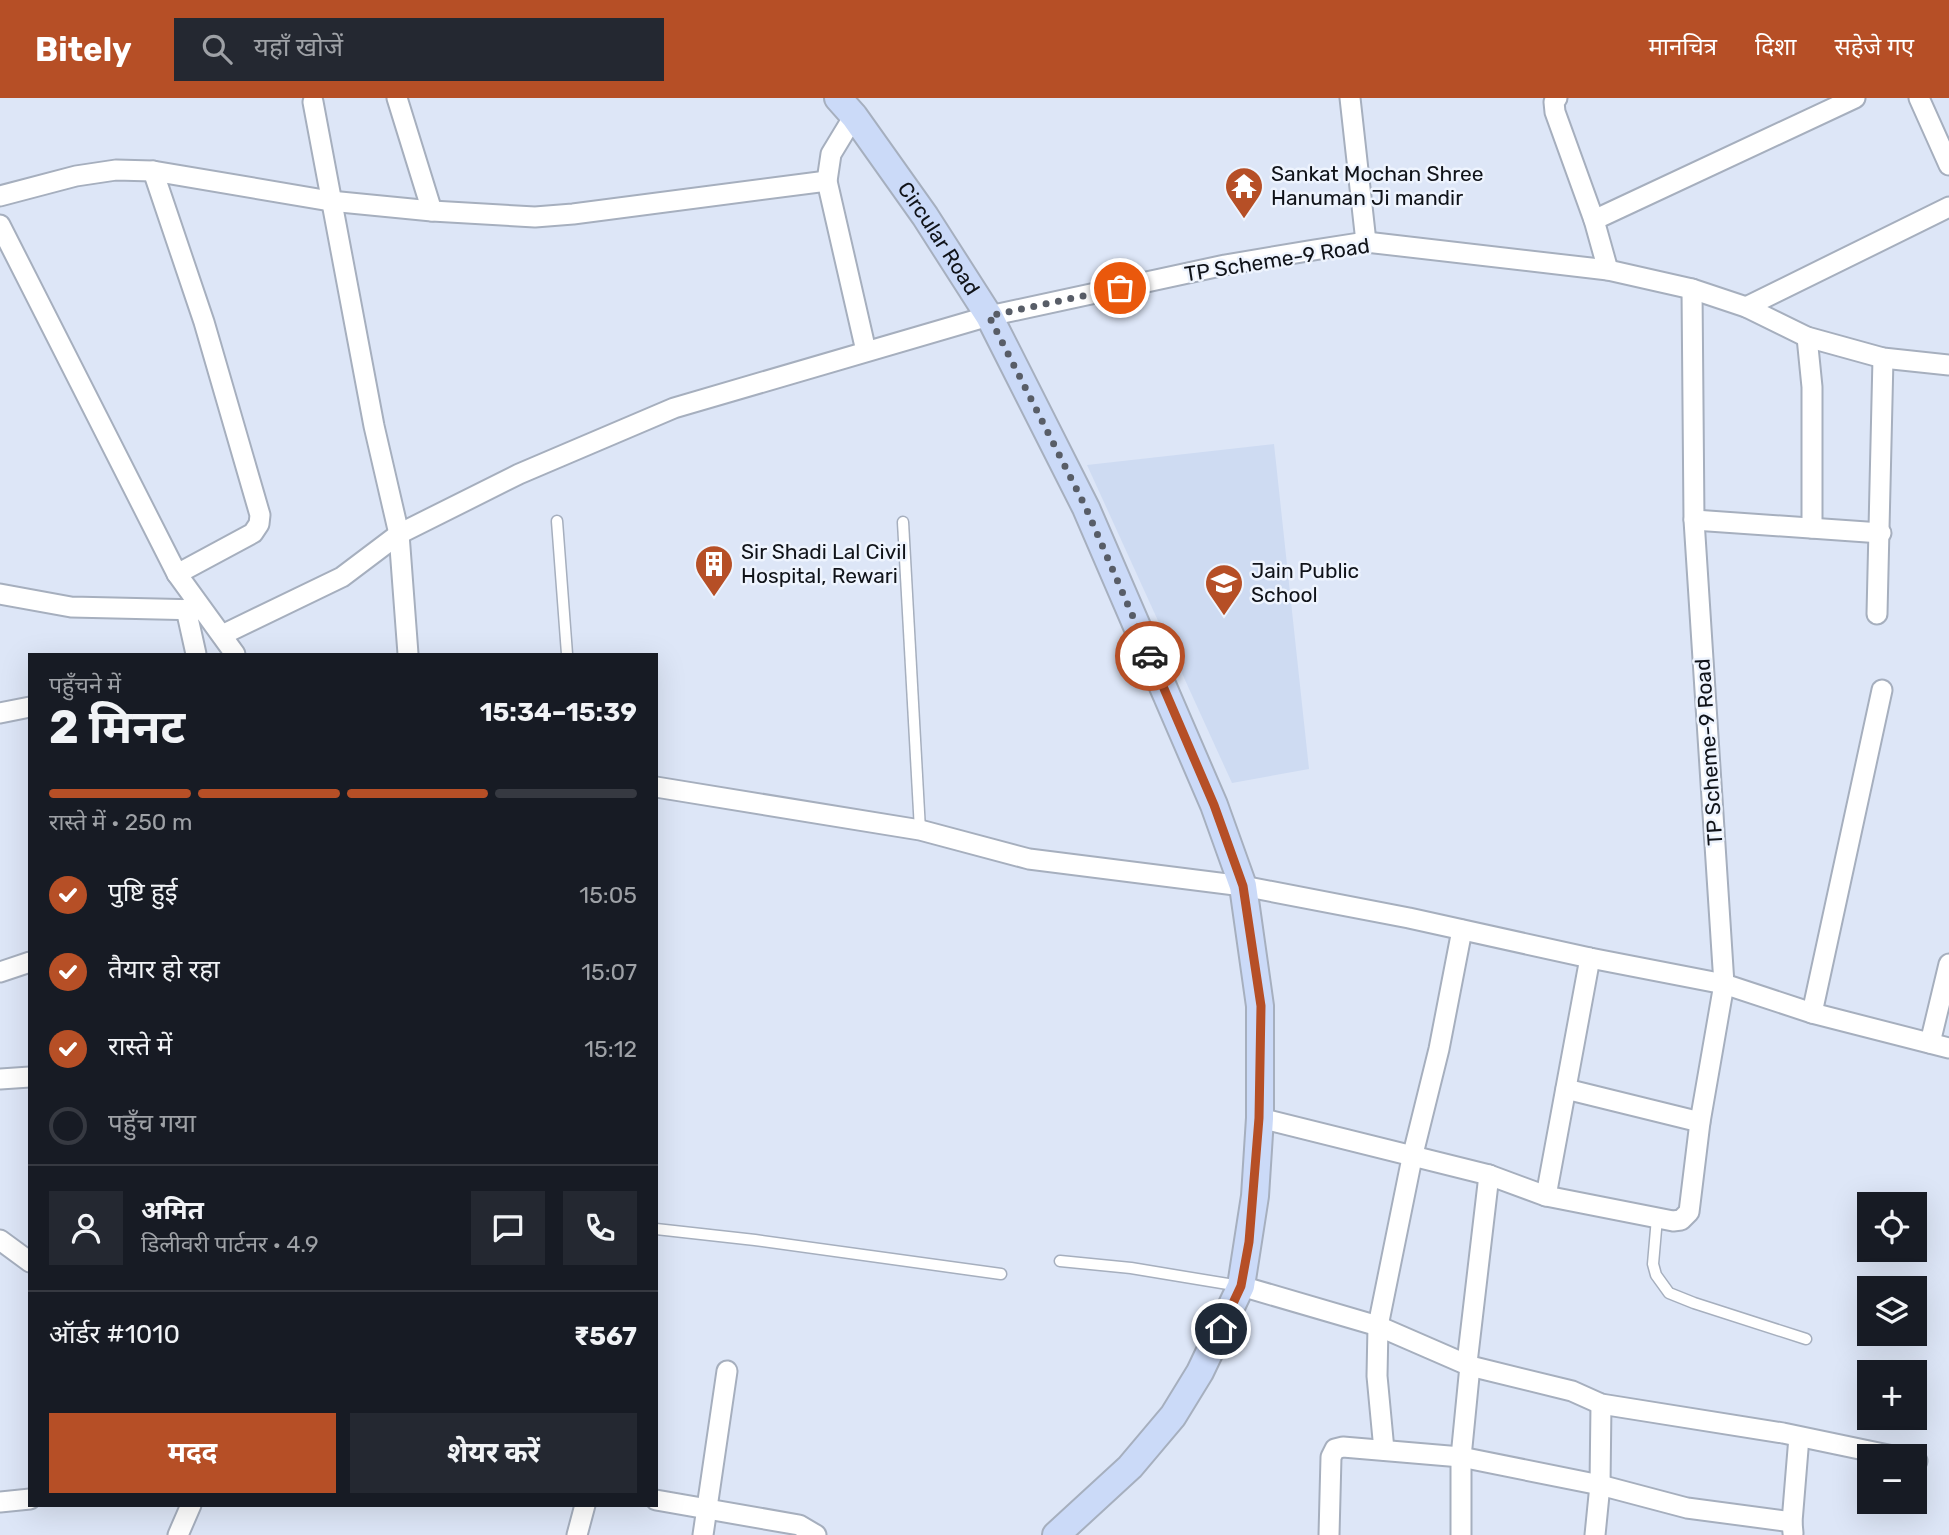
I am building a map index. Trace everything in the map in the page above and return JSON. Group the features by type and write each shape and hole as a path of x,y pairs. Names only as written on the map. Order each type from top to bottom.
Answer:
{"main road":[{"name":"Circular Road","path":"846,107 925,216 989,316 1086,508 1214,805 1243,886 1261,1006 1255,1196 1241,1286 1200,1372 1173,1416 1130,1467 1056,1535"}],"street":[{"path":"397,98 432,211"},
{"path":"1350,98 1366,242"},
{"path":"1594,220 1855,98"},
{"path":"1919,98 1949,165"},
{"path":"1555,100 1555,112 1594,220 1608,270"},
{"path":"313,102 374,426 399,534 408,653"},
{"path":"846,107 831,154 827,181 866,351"},
{"path":"0,196 89,174 116,170 153,171 330,201 535,217 573,215 827,181"},
{"path":"153,171 204,322 260,515 259,524 253,533 177,574"},
{"path":"1746,307 1949,207"},
{"path":"0,225 8,260 194,609 222,635 234,653"},
{"name":"TP Scheme-9 Road","path":"222,635 342,577 399,534 519,474 674,408 989,316 1225,265 1366,242 1608,270 1692,289 1746,307 1807,337 1883,358 1949,365"},
{"name":"TP Scheme-9 Road","path":"1657,1218 1681,1220 1689,1212 1700,1122 1724,984 1694,520 1692,289"},
{"path":"1807,337 1812,387 1812,528"},
{"path":"1877,614 1881,533 1883,358"},
{"path":"1694,520 1881,533"},
{"path":"0,594 71,607 194,609"},
{"path":"194,609 196,653"},
{"path":"1812,1013 1882,690"},
{"path":"0,713 28,707"},
{"path":"658,787 920,830 1029,859 1243,886 1462,930 1724,984 1812,1013 1949,1048"},
{"path":"1384,1450 1377,1376 1378,1326 1412,1158 1439,1049 1462,930"},
{"path":"1546,1196 1590,958"},
{"path":"0,972 28,963"},
{"path":"1930,1043 1949,964"},
{"path":"0,1079 28,1077"},
{"path":"1566,1089 1700,1122"},
{"path":"1259,1118 1489,1175 1546,1196 1657,1218"},
{"path":"1461,1535 1461,1457 1468,1364 1489,1175"},
{"path":"0,1240 28,1261"},
{"path":"1241,1286 1378,1326 1468,1364 1572,1391 1601,1404 1857,1449"},
{"path":"703,1535 727,1371"},
{"path":"1595,1535 1600,1485 1601,1404"},
{"path":"1329,1535 1331,1457 1335,1449 1343,1447 1461,1457 1600,1485 1686,1508 1792,1528 1799,1437"},
{"path":"0,1502 28,1500"},
{"path":"658,1500 799,1525 816,1535"},
{"path":"178,1535 190,1507"},
{"path":"577,1535 584,1507"}],"lane":[{"path":"558,521 567,653"},
{"path":"903,522 920,830"},
{"path":"1657,1218 1653,1264 1656,1275 1670,1293 1806,1339"},
{"path":"658,1229 1001,1274"},
{"path":"1060,1261 1131,1268 1241,1286"}],"shaded area":[{"name":"Jain Public School","path":"1274,444 1309,769 1232,783 1087,465"}],"way so far":[{"path":"1120,288 989,316 1086,508 1150,656"}],"place":[{"name":"Sankat Mochan Shree Hanuman Ji mandir","path":"1244,220"},
{"name":"Sir Shadi Lal Civil Hospital, Rewari","path":"714,598"},
{"name":"Jain Public School","path":"1224,617"}],"route":[{"path":"1150,656 1214,805 1243,886 1261,1006 1255,1196 1241,1286 1221,1329"}]}
